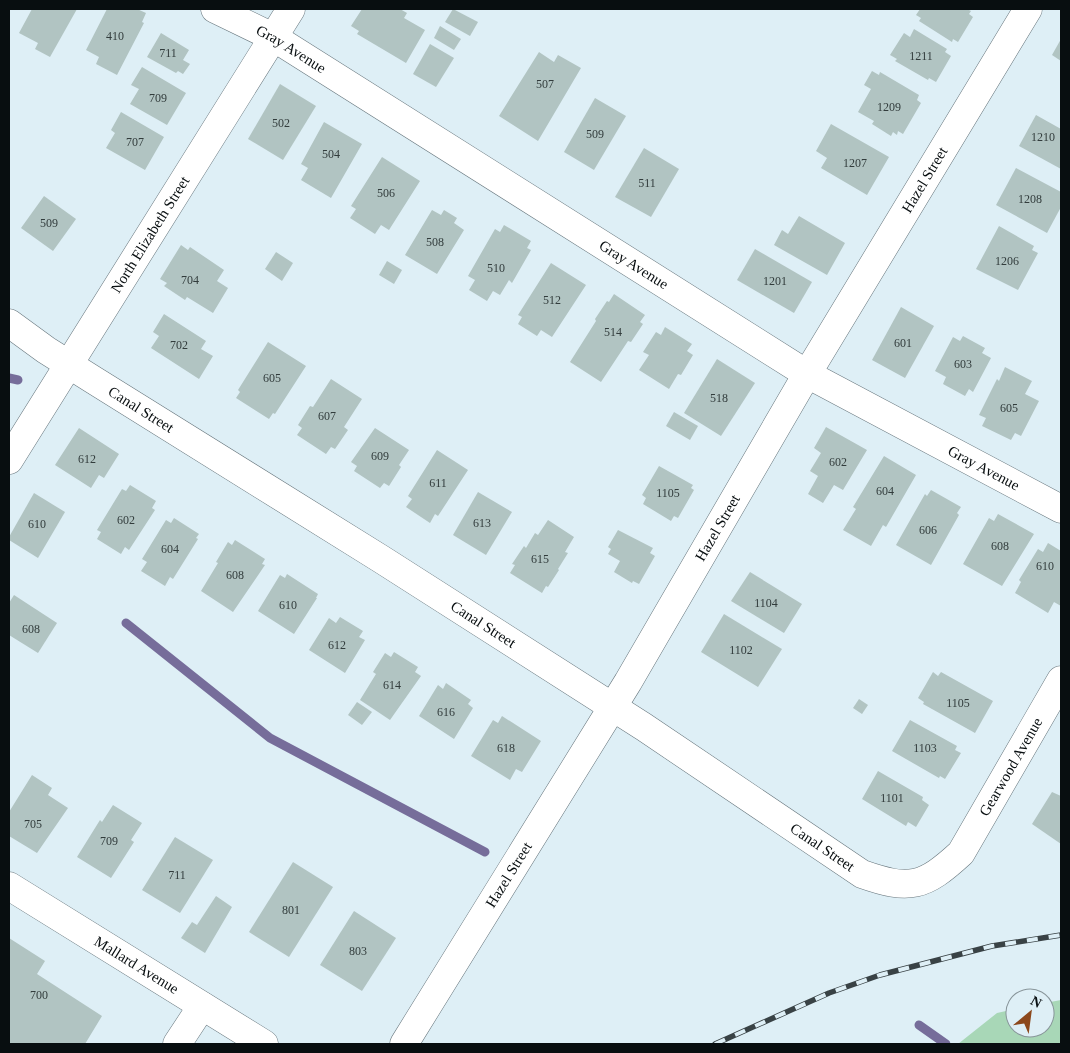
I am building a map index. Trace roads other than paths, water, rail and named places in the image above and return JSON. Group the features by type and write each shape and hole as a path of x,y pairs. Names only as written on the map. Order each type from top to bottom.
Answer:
{"street":[{"name":"Gray Avenue","path":"215,9 273,38 807,374 1061,509"},
{"name":"North Elizabeth Street","path":"9,460 291,9"},
{"name":"Hazel Street","path":"404,1044 612,707 807,374 1028,9"},
{"name":"Canal Street","path":"9,323 69,365 612,707 862,874 882,881 906,885 929,879 945,868 961,853"},
{"name":"Gearwood Avenue","path":"961,853 1061,680"},
{"name":"Mallard Avenue","path":"9,886 264,1044"},
{"path":"177,1044 202,1006"}],"waterway":[{"path":"9,378 18,380"},
{"path":"126,623 270,738 485,852"},
{"path":"919,1025 946,1044"}],"railway":[{"path":"715,1044 829,993 880,975 992,946 1061,935"}]}
